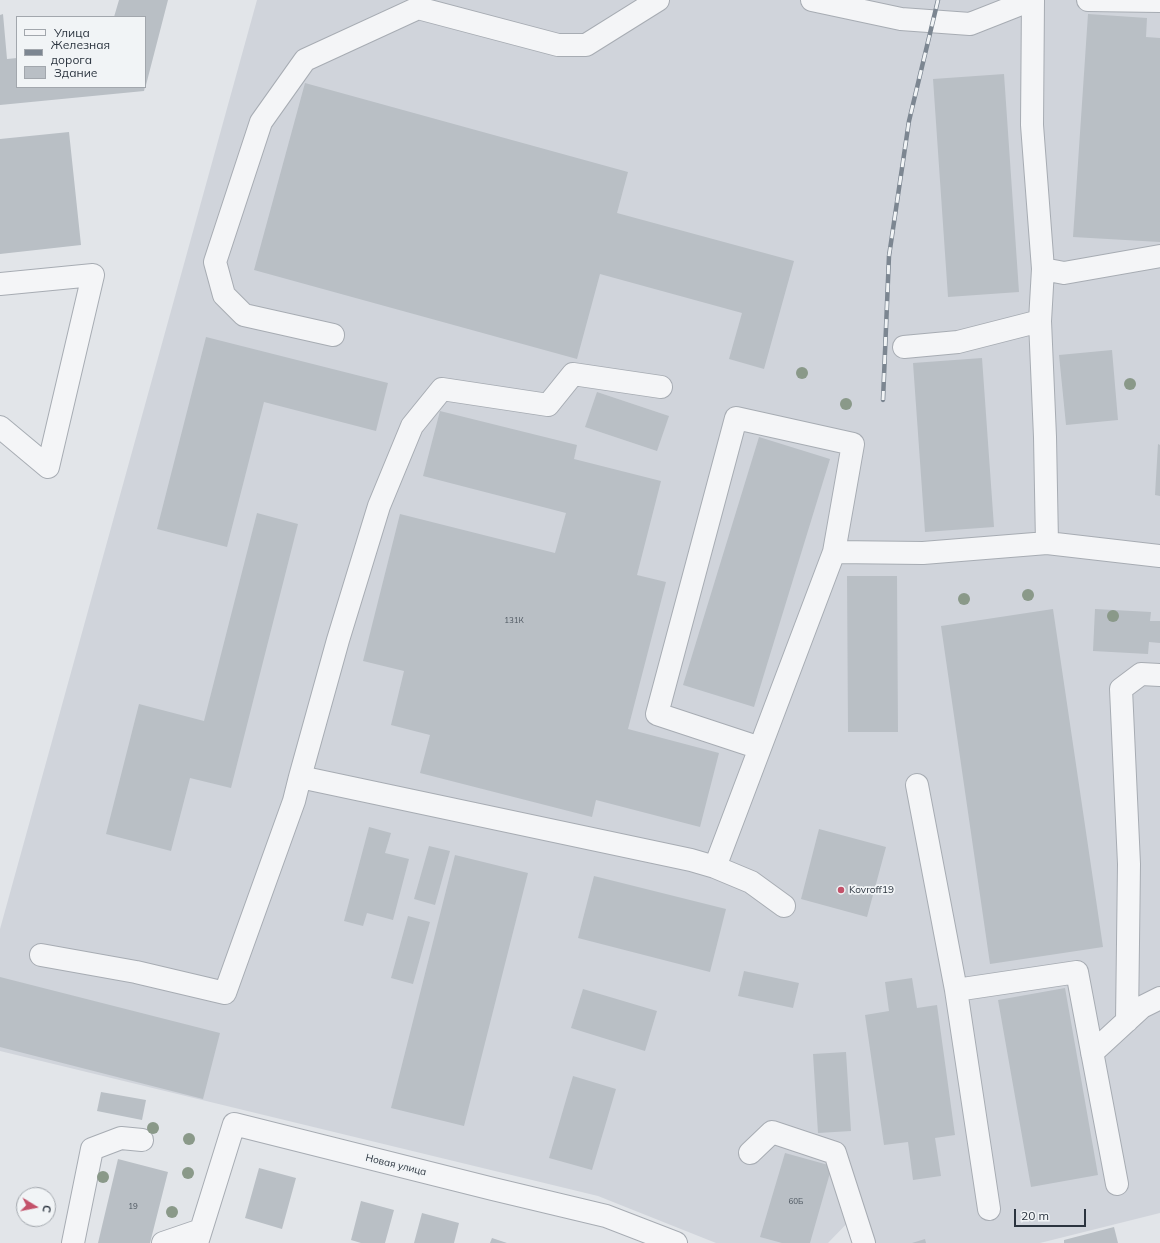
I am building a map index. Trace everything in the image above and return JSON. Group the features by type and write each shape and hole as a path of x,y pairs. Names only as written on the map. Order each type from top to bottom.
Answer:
{"street":[{"path":"333,334 244,315 224,295 215,262 261,122 305,60 438,0"},
{"path":"418,8 558,45 586,45 658,0"},
{"path":"812,0 901,19 970,24 1032,0 1032,125 1043,269 1040,321 1045,437 1047,543"},
{"path":"1088,0 1160,1"},
{"path":"1043,269 1064,273 1160,256"},
{"path":"0,284 93,275 48,467 0,427"},
{"path":"904,347 958,342 1040,321"},
{"path":"41,955 136,972 225,993 294,801 338,640 378,506 412,426 442,388 548,405 573,374 661,387"},
{"path":"715,867 760,748 834,552 853,444 736,418 657,714 760,748"},
{"path":"834,552 923,553 1047,543 1160,556"},
{"path":"1127,1021 1129,864 1121,689 1141,674 1160,675"},
{"path":"300,777 691,860 715,867 752,882 784,906"},
{"path":"917,785 956,990 989,1209"},
{"path":"956,990 1077,972 1118,1184"},
{"path":"1092,1053 1142,1007 1160,998"},
{"name":"Новая улица","path":"199,1237 234,1124 606,1216 676,1243"},
{"path":"750,1153 772,1132 835,1153 864,1243"},
{"path":"73,1243 92,1149 121,1138 142,1140"},
{"path":"163,1243 199,1237"}],"shaded area":[{"path":"257,0 1160,0 1160,1213 1040,1243 874,1243 858,1212 828,1243 716,1243 598,1196 0,1051 0,929"}],"building":[{"path":"119,0 168,0 146,85 146,16 114,16"},
{"path":"3,14 7,59 16,58 16,88 145,88 144,91 0,105 0,15"},
{"path":"1088,14 1147,18 1146,37 1160,38 1160,242 1073,237"},
{"path":"1004,74 1019,292 948,297 933,79"},
{"path":"305,83 628,172 617,213 794,261 764,369 729,359 742,313 600,274 577,359 254,270"},
{"path":"69,132 81,245 0,254 0,139"},
{"path":"206,337 388,383 376,431 264,402 227,547 157,529"},
{"path":"1112,350 1118,420 1066,425 1059,355"},
{"path":"982,358 994,527 925,532 913,363"},
{"path":"597,392 669,416 657,451 585,427"},
{"path":"440,411 577,445 574,459 661,481 637,575 666,582 628,729 719,753 700,827 596,800 592,817 420,773 430,735 391,725 404,671 363,661 400,514 555,553 566,513 423,476"},
{"path":"759,437 830,459 754,707 683,685"},
{"path":"1158,444 1160,445 1160,496 1155,495"},
{"path":"257,513 298,524 231,788 190,778 171,851 106,834 139,704 204,721"},
{"path":"847,576 897,576 898,732 848,732"},
{"path":"1053,609 1103,947 990,964 941,626"},
{"path":"1095,609 1151,612 1150,621 1160,621 1160,643 1149,642 1148,654 1093,651"},
{"path":"369,827 391,833 385,853 409,859 393,920 367,913 363,926 344,921"},
{"path":"819,829 886,847 867,917 801,899"},
{"path":"429,846 450,851 435,905 414,899"},
{"path":"455,855 528,873 464,1126 391,1108"},
{"path":"594,876 726,909 710,972 578,938"},
{"path":"408,916 430,922 413,984 391,978"},
{"path":"744,971 799,983 793,1008 738,996"},
{"path":"0,977 220,1033 203,1099 0,1047"},
{"path":"912,978 917,1008 937,1005 955,1135 935,1138 941,1176 913,1180 908,1142 884,1145 865,1015 889,1011 885,982"},
{"path":"1065,988 1098,1175 1031,1187 998,1000"},
{"path":"583,989 657,1011 645,1051 571,1028"},
{"path":"846,1052 851,1131 818,1133 813,1054"},
{"path":"573,1076 616,1089 592,1170 549,1158"},
{"path":"101,1092 146,1100 142,1120 97,1111"},
{"path":"785,1153 832,1166 810,1243 782,1243 760,1237"},
{"path":"118,1159 168,1172 150,1243 98,1243"},
{"path":"259,1168 296,1178 282,1229 245,1218"},
{"path":"361,1201 394,1210 385,1243 361,1243 351,1240"},
{"path":"422,1213 459,1223 454,1243 414,1243"},
{"path":"1114,1227 1118,1243 1064,1243 1064,1240"},
{"path":"492,1238 507,1243 490,1243"},
{"path":"925,1239 926,1243 912,1243"}],"railway":[{"path":"883,400 889,256 909,121 938,0"}],"place":[{"name":"Kovroff19","path":"841,890"}]}
